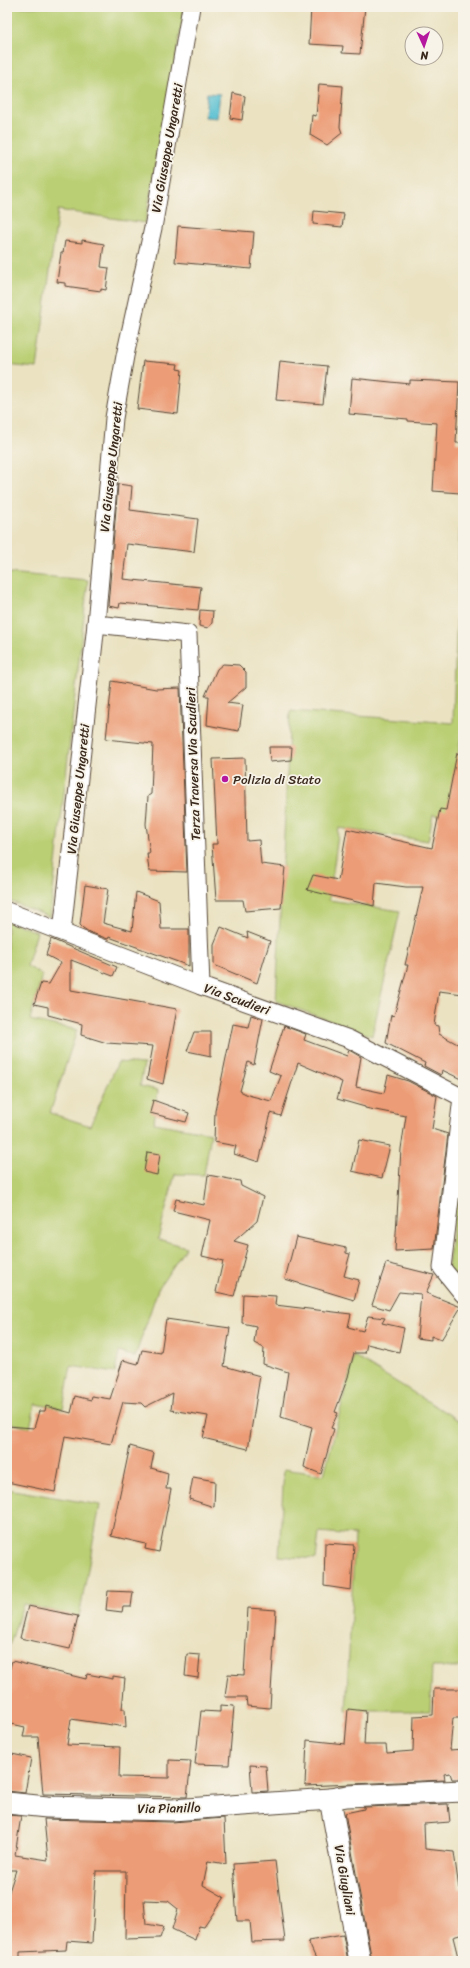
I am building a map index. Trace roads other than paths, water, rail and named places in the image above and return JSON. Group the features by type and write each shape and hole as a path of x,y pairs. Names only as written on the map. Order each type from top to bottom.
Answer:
{"street":[{"name":"Via Giuseppe Ungaretti","path":"62,932 96,624 114,418 125,356 153,228 191,7"},
{"name":"Terza Traversa Via Scudieri","path":"96,624 188,634 201,986"},
{"name":"Via Scudieri","path":"7,911 201,986 349,1039 462,1097"},
{"path":"462,1097 442,1268 463,1294"},
{"name":"Via Pianillo","path":"7,1803 47,1807 172,1810 330,1799 348,1796 463,1791"},
{"name":"Via Giugliani","path":"330,1799 360,1961"}],"water":[{"path":"207,93 220,94 217,118 205,117"}],"place":[{"name":"Polizia di Stato","path":"225,779"}]}
